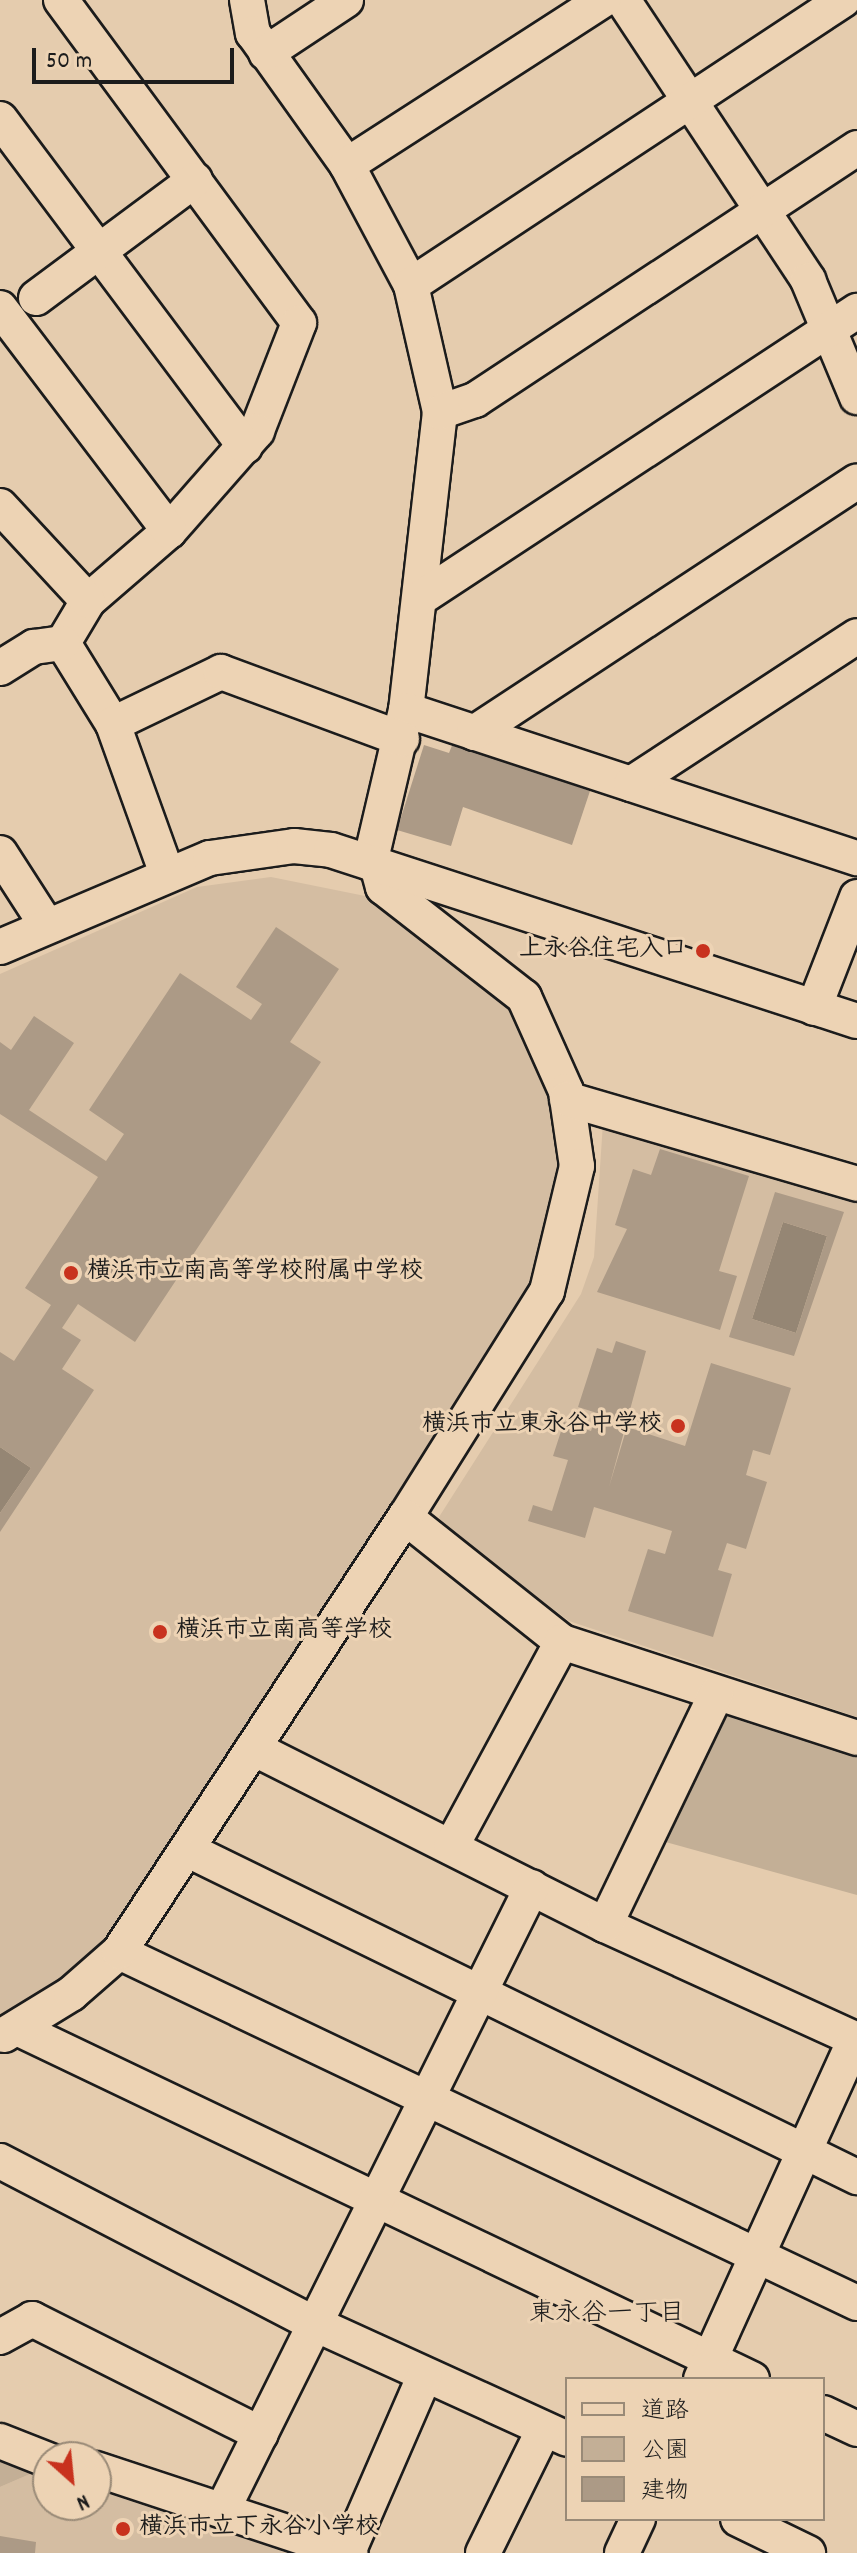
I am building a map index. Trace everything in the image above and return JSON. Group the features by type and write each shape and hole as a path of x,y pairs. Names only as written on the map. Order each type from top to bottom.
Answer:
{"street":[{"path":"61,0 299,323 245,446 169,531 88,601 63,643"},
{"path":"247,0 266,53 347,165 411,285 440,412 422,597 404,724 374,864 383,887 524,997 567,1099 577,1166 547,1291 405,1517 188,1850 119,1952 11,2033 377,2200 706,2369 743,2377"},
{"path":"266,53 346,0"},
{"path":"347,165 603,0"},
{"path":"623,0 762,211 844,320 857,397"},
{"path":"411,285 843,0"},
{"path":"0,119 245,446"},
{"path":"440,412 475,400 857,148"},
{"path":"36,298 195,180"},
{"path":"0,308 169,531"},
{"path":"422,597 844,320"},
{"path":"474,733 857,481"},
{"path":"0,506 88,601"},
{"path":"631,784 857,636"},
{"path":"0,668 34,647 63,643"},
{"path":"63,643 113,724 167,874"},
{"path":"113,724 221,672 404,724 474,733 857,858"},
{"path":"0,947 210,858 294,846 374,864 857,1021"},
{"path":"0,853 47,926"},
{"path":"814,1008 857,897"},
{"path":"567,1099 857,1184"},
{"path":"405,1517 562,1642 857,1738"},
{"path":"451,1847 562,1642"},
{"path":"605,1925 716,1694"},
{"path":"253,1748 605,1925 856,2039 706,2369"},
{"path":"188,1850 857,2177"},
{"path":"224,2507 532,1887"},
{"path":"119,1952 857,2303"},
{"path":"0,2161 315,2324 555,2434 483,2553"},
{"path":"0,2337 32,2319 261,2434"},
{"path":"112,2474 224,2507 349,2553 425,2375"},
{"path":"825,2414 857,2429"},
{"path":"0,2441 32,2454"},
{"path":"622,2553 637,2521"},
{"path":"742,2521 808,2553"}],"shaded area":[{"name":"横浜市立南高等学校","path":"271,877 380,899 493,978 536,1039 563,1121 558,1258 108,1949 21,2010 0,2016 0,974 197,887"},
{"name":"横浜市立東永谷中学校","path":"603,1123 857,1200 857,1717 569,1621 442,1525 439,1517 581,1294 594,1257"},
{"path":"783,1222 827,1236 796,1333 752,1319"},
{"path":"0,1447 31,1468 0,1513"},
{"name":"横浜市立下永谷小学校","path":"32,2473 32,2521 112,2521 112,2487 311,2553 0,2553 0,2487"}],"green space":[{"path":"720,1708 857,1751 857,1895 662,1841"},
{"path":"0,2455 32,2464 32,2473 0,2487"}],"building":[{"path":"453,743 590,791 572,845 463,807 451,846 397,830 424,745 449,753"},
{"path":"276,927 339,969 290,1042 321,1062 135,1342 78,1304 62,1328 81,1340 62,1369 94,1390 0,1532 0,1513 31,1468 0,1447 0,1352 14,1361 51,1305 25,1288 98,1177 0,1114 0,1042 11,1050 34,1016 74,1043 29,1110 106,1161 124,1134 89,1110 180,973 251,1020 262,1004 236,987"},
{"path":"660,1149 749,1176 719,1271 737,1276 720,1330 597,1292 627,1229 615,1225 633,1169 651,1175"},
{"path":"775,1192 844,1212 794,1356 729,1337","holes":["783,1222 827,1236 796,1333 752,1319"]},
{"path":"616,1341 646,1351 609,1487 627,1427 685,1446 711,1363 791,1388 770,1455 753,1450 746,1475 767,1482 746,1549 727,1543 718,1570 732,1574 713,1637 628,1611 648,1549 665,1554 672,1531 594,1507 585,1538 528,1521 533,1505 552,1511 568,1460 553,1456 564,1422 591,1431 597,1413 578,1407 597,1348 612,1353"},
{"path":"0,2536 36,2542 35,2553 0,2553"}],"place":[{"name":"上永谷住宅入口","path":"703,951"},
{"name":"横浜市立南高等学校附属中学校","path":"71,1273"},
{"name":"横浜市立東永谷中学校","path":"678,1426"},
{"name":"横浜市立南高等学校","path":"160,1632"},
{"name":"横浜市立下永谷小学校","path":"123,2529"}],"district":[{"name":"東永谷一丁目","path":"607,2315"}]}
